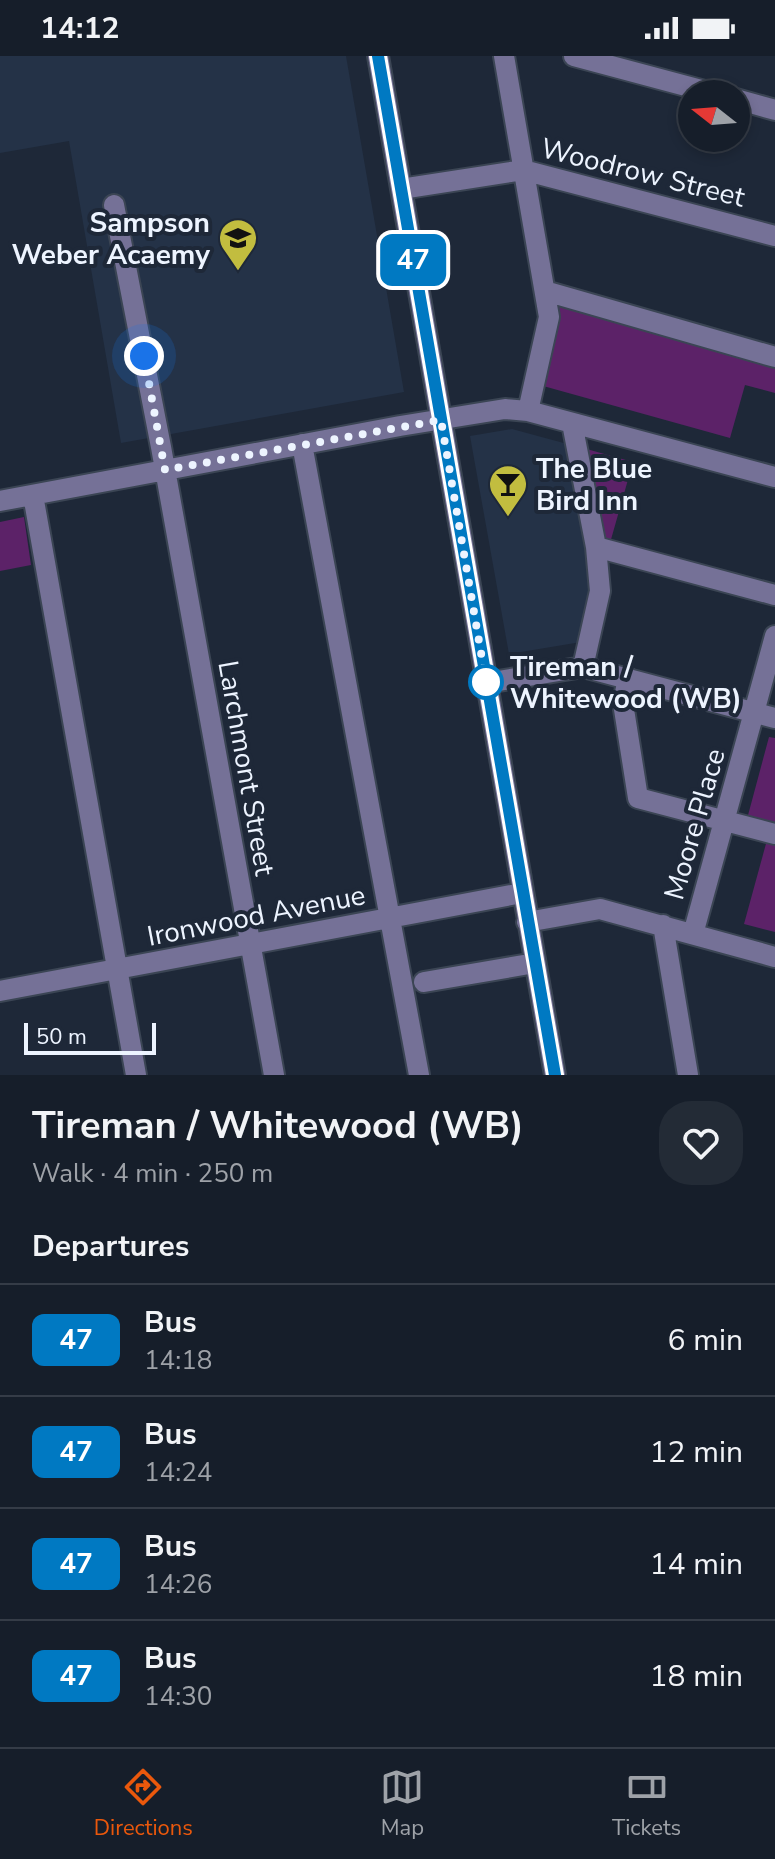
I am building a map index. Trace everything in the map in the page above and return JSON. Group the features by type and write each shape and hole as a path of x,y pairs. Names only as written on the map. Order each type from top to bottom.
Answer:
{"street":[{"path":"378,56 555,1075"},
{"path":"504,56 549,317 528,411"},
{"path":"574,56 678,84"},
{"path":"750,103 775,110"},
{"name":"Woodrow Street","path":"401,189 523,170 775,236"},
{"name":"Larchmont Street","path":"114,205 274,1075"},
{"path":"545,291 775,357"},
{"path":"0,501 505,409 528,411 775,477"},
{"path":"572,423 596,547 600,591 583,667"},
{"path":"302,444 419,1075"},
{"path":"33,495 136,1075"},
{"path":"596,547 775,595"},
{"name":"Moore Place","path":"693,934 775,636"},
{"path":"486,683 583,667 775,718"},
{"path":"628,678 623,703 638,798 775,834"},
{"name":"Ironwood Avenue","path":"0,991 522,893"},
{"path":"527,922 600,909 775,957"},
{"path":"663,925 688,1075"},
{"path":"424,982 535,963"}],"shaded area":[{"name":"Sampson Weber Acaemy","path":"0,56 346,56 404,392 121,443 69,141 0,153"},
{"path":"558,303 775,363 775,393 745,385 730,438 536,384"},
{"path":"512,429 571,445 596,596 581,642 509,654 470,436"},
{"path":"583,448 633,462 610,543 600,539"},
{"path":"24,517 31,565 0,571 0,522"},
{"path":"769,737 775,738 775,827 747,819"},
{"path":"767,840 775,843 775,932 744,924"}],"bus line":[{"name":"47","path":"378,56 555,1075"}],"place":[{"name":"Sampson Weber Acaemy","path":"238,272"},
{"name":"The Blue Bird Inn","path":"508,518"},
{"name":"Tireman / Whitewood (WB)","path":"486,682"}],"route":[{"path":"144,356 165,470 441,420 486,682"}]}
